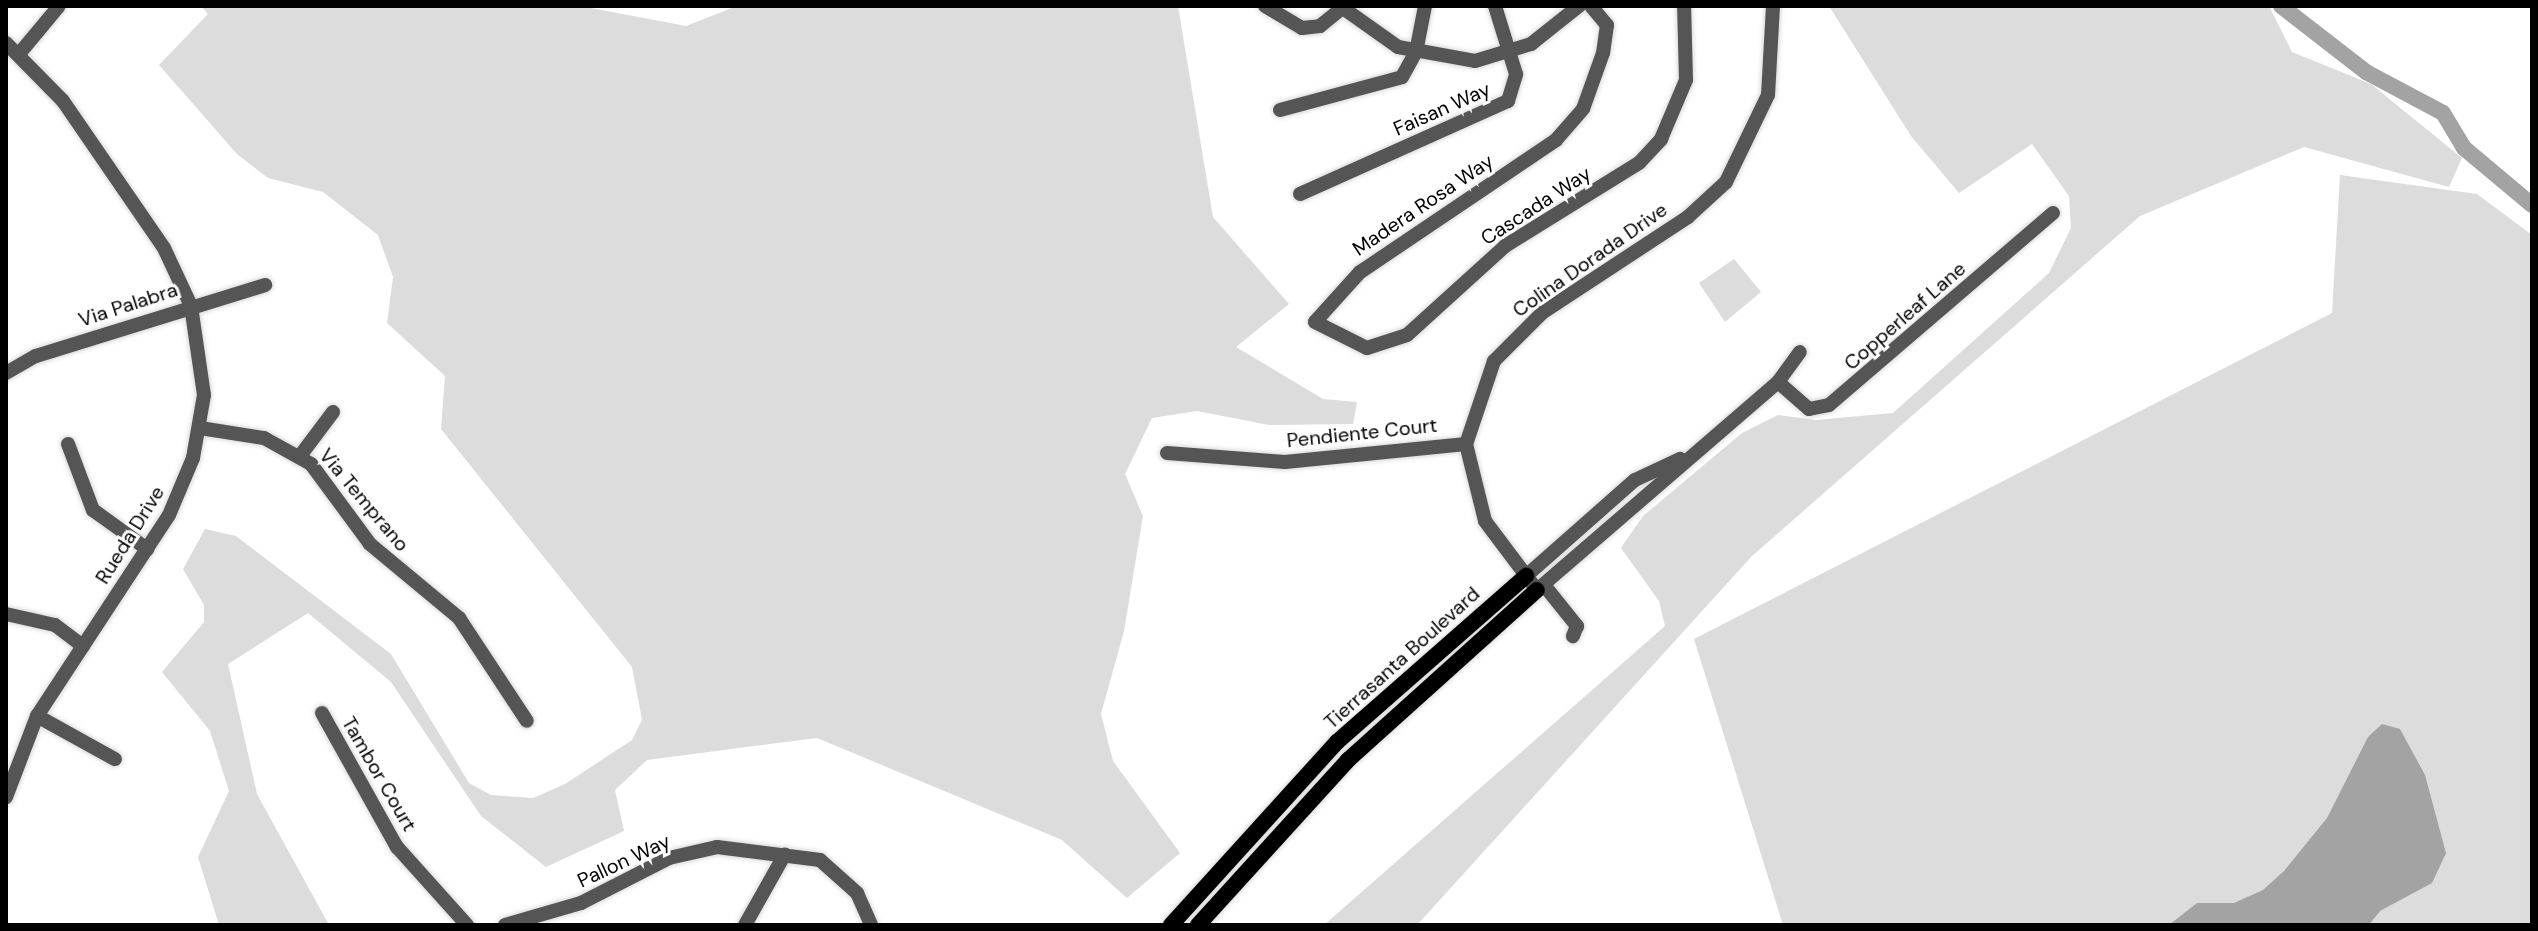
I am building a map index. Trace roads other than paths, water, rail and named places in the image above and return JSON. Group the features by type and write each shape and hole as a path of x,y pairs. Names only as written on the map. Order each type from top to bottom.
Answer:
{"main road":[{"name":"Tierrasanta Boulevard","path":"1171,925 1236,849 1400,682 1526,576"},
{"name":"Tierrasanta Boulevard","path":"1200,922 1348,760 1541,588"},
{"path":"1200,922 1210,898 1240,862 1236,849"}],"street":[{"path":"19,54 59,6"},
{"path":"1265,6 1302,28 1320,26 1344,7 1381,38 1416,52 1475,61 1511,53 1579,6"},
{"path":"1280,110 1388,86 1416,52 1425,6"},
{"name":"Faisan Way","path":"1300,194 1496,110 1516,84 1511,53 1495,6"},
{"name":"Madera Rosa Way","path":"1315,322 1360,272 1556,140 1583,109 1603,53 1607,25 1591,6"},
{"name":"Cascada Way","path":"1315,322 1367,348 1407,335 1505,246 1639,163 1661,139 1686,80 1684,6"},
{"name":"Colina Dorada Drive","path":"1466,444 1494,361 1525,326 1688,217 1738,164 1771,84 1773,6"},
{"name":"Rueda Drive","path":"6,43 63,101 164,248 191,306 202,362 200,428 184,485 147,549 37,716 6,797"},
{"name":"Copperleaf Lane","path":"1778,382 1809,409 1829,405 2053,213"},
{"name":"Via Palabra","path":"6,373 191,306 265,285"},
{"name":"Tierrasanta Boulevard","path":"1541,588 1688,455 1778,382 1800,352"},
{"path":"300,456 333,412"},
{"name":"Via Temprano","path":"200,428 264,438 300,456 370,544 459,618 527,721"},
{"path":"68,444 93,510 147,549"},
{"path":"1466,444 1485,521 1526,576 1577,626 1573,636"},
{"name":"Pendiente Court","path":"1167,453 1285,462 1466,444"},
{"name":"Tierrasanta Boulevard","path":"1526,576 1635,480 1688,455"},
{"path":"6,614 55,625 83,646"},
{"name":"Tambor Court","path":"322,713 397,847 467,925"},
{"path":"37,716 115,759"},
{"name":"Pallon Way","path":"505,925 592,898 669,858 717,847 820,860 843,876 871,925"},
{"path":"745,925 785,854"}],"waterway":[{"path":"2281,6 2366,72 2443,113 2464,148 2532,205"}]}
